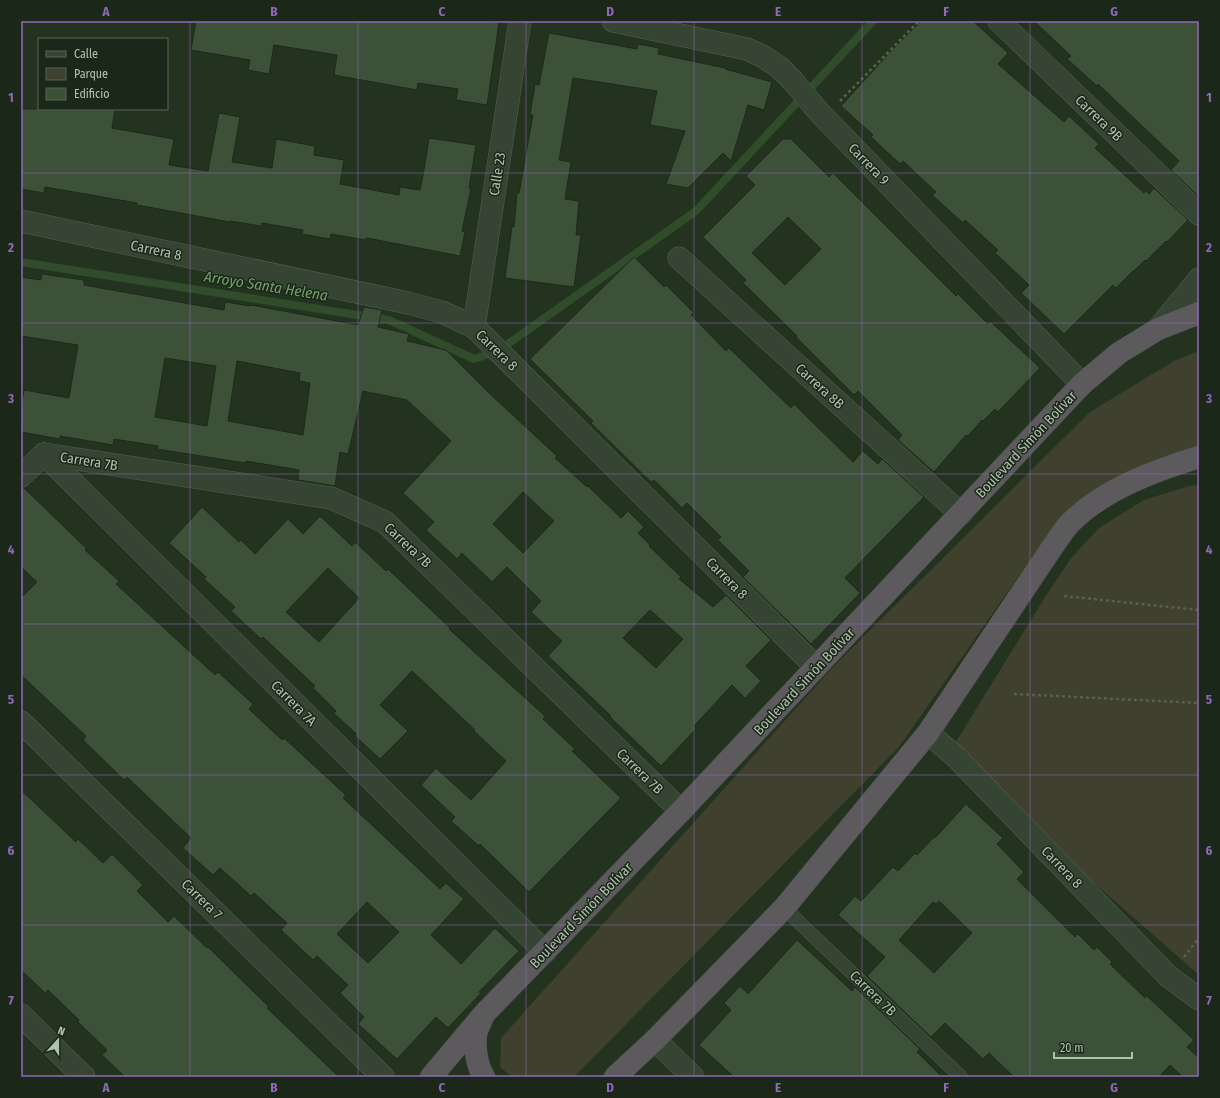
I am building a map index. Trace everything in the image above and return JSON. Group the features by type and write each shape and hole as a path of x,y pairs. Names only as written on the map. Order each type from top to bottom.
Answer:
{"highway":[{"name":"Boulevard Simón Bolívar","path":"431,1077 484,1014 681,811 1082,384 1119,353 1158,329 1199,313"},
{"path":"615,1077 656,1040 784,908 928,733 1053,546 1071,522 1107,493 1166,468 1199,457"},
{"path":"484,1014 476,1034 476,1052 484,1077"}],"street":[{"name":"Calle 23","path":"474,327 520,21"},
{"name":"Carrera 9","path":"613,21 747,49 771,61 792,81 821,114 1082,384"},
{"name":"Carrera 9B","path":"999,21 1199,214"},
{"name":"Carrera 8","path":"21,221 408,303 442,312 474,327 816,667"},
{"name":"Carrera 8B","path":"679,258 961,514"},
{"path":"1158,329 1199,279"},
{"path":"21,476 44,454"},
{"name":"Carrera 7B","path":"44,454 331,498 385,522 681,811"},
{"name":"Carrera 7A","path":"44,454 545,952"},
{"name":"Carrera 7","path":"21,722 383,1077"},
{"name":"Carrera 8","path":"928,733 956,757 1168,976 1199,999"},
{"path":"21,1015 84,1077"},
{"path":"656,1040 693,1077"}],"lane":[{"name":"Carrera 7B","path":"784,908 961,1077"}],"path":[{"path":"821,114 918,21"},
{"path":"1064,596 1199,610"},
{"path":"1014,694 1199,703"}],"green space":[{"path":"1199,351 1199,451 1088,497 1030,560 899,747 574,1077 512,1077 500,1067 501,1038 833,667 1090,412 1174,361"},
{"path":"1199,485 1199,975 948,755 1045,597 1072,557 1099,528 1144,500 1189,486"}],"building":[{"path":"196,21 488,21 499,23 487,105 456,100 458,89 418,83 417,90 334,75 337,55 274,45 269,74 248,70 250,60 191,50"},
{"path":"921,21 973,21 1008,53 998,64 1064,122 1069,116 1099,144 1095,148 1144,193 1146,191 1149,194 1154,188 1188,220 1167,242 1166,241 1116,288 1113,285 1064,334 1021,293 1029,285 995,253 998,250 965,220 963,223 932,195 936,192 903,161 900,164 871,137 873,135 841,106 888,54"},
{"path":"1034,21 1199,21 1199,197 1171,170 1179,161 1098,84 1097,86 1067,59 1071,56"},
{"path":"549,33 637,49 638,44 659,48 658,54 725,68 772,82 764,110 748,105 731,161 723,153 688,188 666,184 685,131 650,125 657,91 573,78 559,160 571,162 565,199 579,201 576,235 581,235 574,287 505,278 512,226 514,227 517,193 519,193 533,115 530,115 535,84 539,85"},
{"path":"21,109 115,110 112,128 174,139 169,165 208,171 219,113 240,117 232,162 272,168 276,139 315,146 314,155 344,160 340,184 399,195 400,187 420,190 429,138 476,145 469,188 471,189 462,231 465,232 460,256 367,238 366,240 331,234 330,239 302,234 303,230 262,223 261,226 230,222 137,205 137,203 45,187 44,193 21,189"},
{"path":"783,139 791,139 829,177 833,173 956,296 958,294 988,324 990,321 1040,368 998,412 995,409 983,421 982,420 968,436 966,435 934,472 898,440 902,435 858,391 854,395 796,337 797,336 743,283 746,280 703,237 755,185 746,176","holes":["788,217 821,249 785,285 752,253"]},
{"path":"634,257 664,287 666,285 694,313 691,315 726,351 729,348 791,408 794,404 853,462 863,451 878,464 882,459 924,497 845,578 860,593 811,644 743,577 749,571 718,540 721,537 687,503 682,508 654,480 651,482 591,423 593,421 530,359"},
{"path":"42,274 84,280 84,285 224,310 225,302 251,305 358,325 364,307 382,310 378,327 409,334 407,341 446,350 489,393 557,456 555,458 587,487 588,486 621,518 628,511 644,527 638,533 650,545 649,546 681,577 679,579 713,607 726,595 771,640 746,666 761,681 745,698 732,685 694,726 696,729 661,766 548,656 562,641 531,612 541,601 507,567 492,582 462,553 457,559 426,530 434,522 403,493 451,441 407,400 363,391 348,454 340,452 335,486 298,480 299,470 157,449 158,446 114,439 113,445 60,436 60,439 21,432 21,410 24,390 69,398 78,345 21,336 21,277 41,280","holes":["165,358 216,366 207,426 155,417","237,361 300,373 299,381 310,383 303,435 228,421","523,492 554,521 523,553 493,524","650,610 683,639 656,668 623,638"]},
{"path":"21,488 24,488 87,549 85,550 119,581 116,584 215,675 218,672 253,704 249,709 282,740 284,738 346,795 343,798 440,889 446,883 464,899 431,935 461,964 495,928 519,951 479,992 481,993 448,1028 436,1017 397,1059 358,1024 364,1017 340,993 348,985 317,956 313,960 281,930 287,923 254,893 251,896 220,868 213,875 183,848 191,838 127,777 124,780 83,740 86,736 21,675 21,598 37,582 21,567","holes":["367,902 399,932 368,963 337,934"]},
{"path":"202,507 239,542 241,540 255,554 288,519 303,534 320,516 352,546 355,542 386,571 388,569 450,628 449,629 545,716 543,719 575,749 572,751 621,798 529,892 480,844 479,846 451,821 455,817 421,785 436,768 471,800 506,761 474,731 475,730 412,671 380,705 408,731 380,759 355,736 356,734 334,713 336,711 313,688 315,686 263,637 261,639 231,611 235,607 204,579 206,577 169,543","holes":["328,568 359,598 319,642 286,612"]},
{"path":"21,790 76,842 78,839 103,863 112,854 143,885 137,891 168,922 174,916 207,948 208,947 269,1007 267,1008 339,1077 125,1077 102,1055 107,1050 78,1022 79,1020 48,990 45,993 21,970"},
{"path":"966,804 1003,838 997,844 1024,872 1017,879 1075,937 1078,934 1094,950 1097,947 1112,962 1110,964 1145,998 1147,996 1194,1040 1187,1047 1199,1058 1199,1077 1183,1077 1170,1065 1159,1077 1014,1077 989,1053 983,1059 945,1023 931,1037 867,976 885,957 838,915 855,896 861,901 893,867 898,871 915,853 917,855 934,837 935,838","holes":["939,901 972,933 934,973 899,940 933,902 936,904"]},
{"path":"797,940 852,991 855,987 920,1049 917,1052 942,1077 734,1077 699,1045 731,1010 724,1003 740,986 748,994"}],"waterway":[{"name":"Arroyo Santa Helena","path":"21,262 389,320 474,359 498,351 696,211 873,21"}]}
